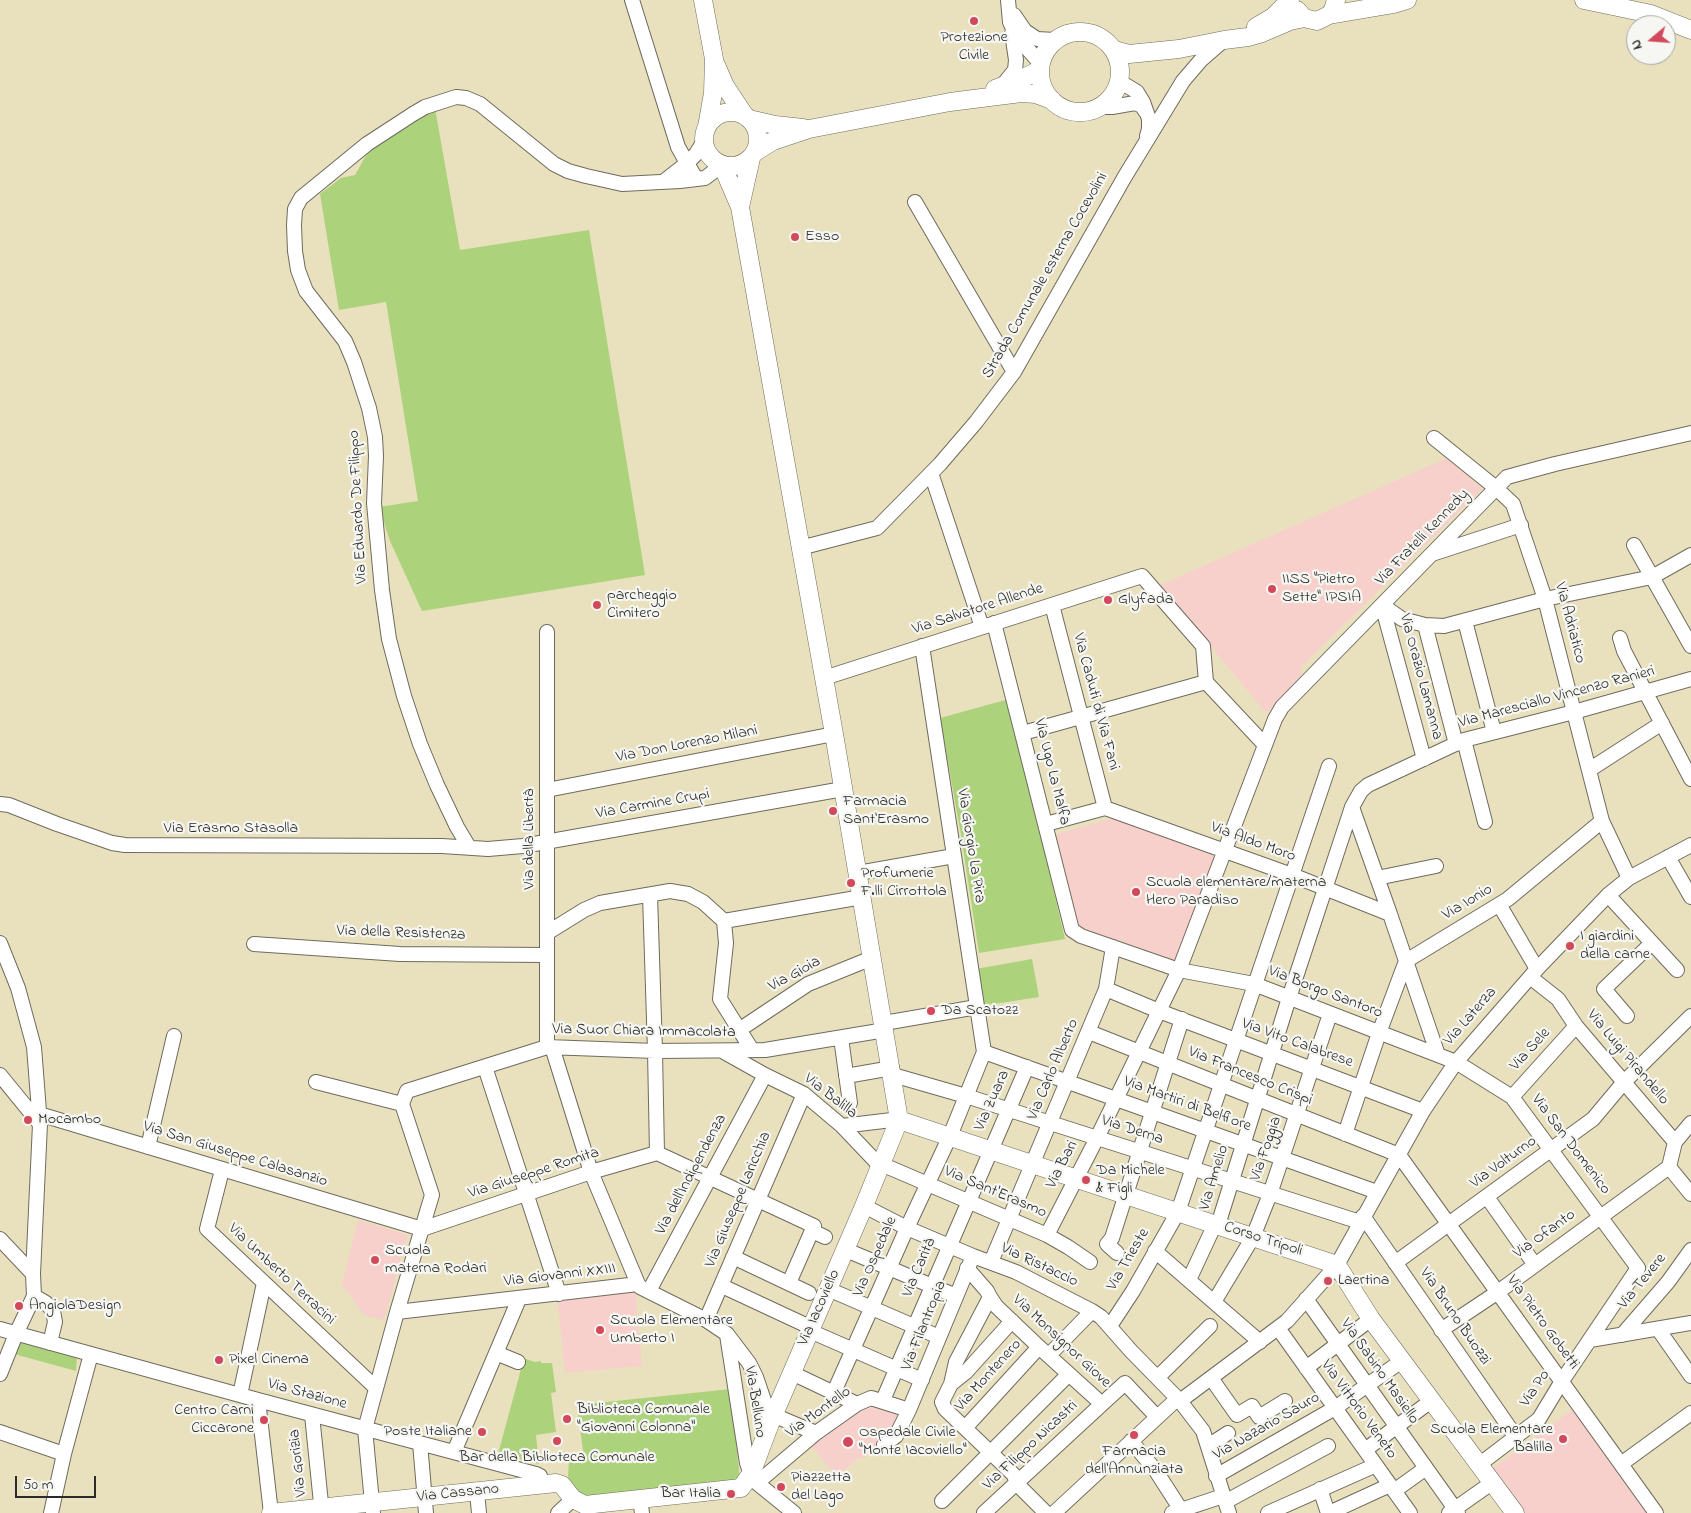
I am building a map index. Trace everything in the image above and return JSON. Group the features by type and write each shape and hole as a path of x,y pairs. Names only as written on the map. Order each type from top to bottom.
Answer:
{"main road":[{"path":"704,0 714,60 713,93 706,134 708,154 713,160 722,165 732,167 739,165 774,142 809,129 950,102 1021,93 1036,94 1052,100 1068,110 1077,112 1100,107 1112,96 1120,77 1120,65 1114,50 1100,37 1092,33 1072,32 1055,40 1048,47 1040,67 1041,81 1045,91 1052,100"},
{"path":"1224,40 1263,24 1292,0 1304,18"},
{"path":"1114,50 1130,54 1179,49 1255,35 1290,21 1304,18 1317,21 1332,8 1394,4 1406,0"},
{"path":"1584,0 1651,14 1691,30"},
{"path":"1120,77 1131,67 1179,49"},
{"path":"714,60 725,86 757,131 758,145 753,155 740,206"},
{"path":"950,102 1002,87 1019,80 1040,67"},
{"path":"706,134 711,121 723,114 736,113 774,125 809,129"},
{"path":"722,165 740,206 900,1119"},
{"name":"Corso Tripoli","path":"900,1119 1336,1265"},
{"name":"Via Iacoviello","path":"641,1506 741,1488 754,1478 772,1418 846,1250 900,1119"},
{"path":"1336,1265 1431,1401 1515,1513"},
{"name":"Via Cassano","path":"271,1513 426,1505 477,1492 559,1483 576,1505"},
{"path":"576,1505 641,1506"}],"street":[{"path":"632,0 678,147 686,164 701,178 731,185"},
{"path":"1002,87 1015,70 1016,60 1008,0"},
{"path":"1008,0 1014,16 1025,30 1037,39 1055,40"},
{"path":"1010,22 1017,37 1040,67"},
{"name":"Strada Comunale esterna Cocevolini","path":"800,548 877,528 931,473 976,422 1014,372 1183,81 1201,60 1224,40"},
{"path":"1120,77 1136,92 1143,102 1149,129 1145,144"},
{"name":"Via Eduardo De Filippo","path":"469,847 437,785 420,744 404,696 390,639 382,590 375,522 376,456 373,427 361,384 345,341 306,291 298,270 294,225 295,209 301,198 367,144 426,107 456,97 466,98 480,104 554,164 568,171 622,184 701,178"},
{"path":"1100,107 1135,103 1142,106 1146,111"},
{"path":"663,182 696,154 706,134"},
{"path":"701,178 722,165"},
{"path":"915,202 1014,372"},
{"name":"Via Fratelli Kennedy","path":"1138,1052 1179,970 1275,719 1282,707 1507,478 1554,464 1691,433"},
{"name":"Via Adriatico","path":"1434,438 1513,504 1545,599 1602,821 1629,878"},
{"name":"Via Ugo La Malfa","path":"931,473 988,625 1023,733 1072,930"},
{"path":"1432,554 1521,525"},
{"path":"1634,545 1691,646"},
{"path":"1382,605 1402,619 1425,625 1444,626 1545,599 1652,577 1691,555"},
{"name":"Via Salvatore Allende","path":"824,678 1142,576 1203,646 1206,682"},
{"name":"Via Caduti di Via Fani","path":"1052,605 1105,808"},
{"name":"Via Orazio Lamanna","path":"1382,605 1424,759"},
{"path":"1465,621 1494,732"},
{"path":"1425,625 1485,822"},
{"name":"Via della Libertà","path":"547,632 547,955 549,1047 591,1172 644,1288"},
{"path":"1620,638 1624,651 1691,779"},
{"name":"Via Giorgio La Pira","path":"922,646 984,1052"},
{"name":"Via Maresciallo Vincenzo Ranieri","path":"1289,998 1352,807 1361,792 1368,785 1460,742 1691,679"},
{"path":"1023,733 1206,682 1265,745"},
{"path":"1589,770 1662,724"},
{"name":"Via Don Lorenzo Milani","path":"547,790 834,734"},
{"name":"Via Trieste","path":"1110,1326 1178,1212 1204,1130 1329,766"},
{"name":"Via Carmine Crupi","path":"469,847 488,849 512,848 843,790"},
{"name":"Via Erasmo Stasolla","path":"0,804 9,805 112,843 125,845 469,847"},
{"path":"1352,807 1438,1055"},
{"path":"1046,824 1105,808"},
{"name":"Via Aldo Moro","path":"1105,808 1292,875 1390,914"},
{"name":"Via Ionio","path":"1406,961 1508,899 1602,821"},
{"name":"Via Laterza","path":"1054,1513 1177,1397 1211,1378 1287,1321 1336,1265 1423,1111 1456,1062 1534,973 1608,895 1629,878 1691,845"},
{"path":"858,873 954,856"},
{"path":"1668,857 1691,897"},
{"path":"1377,878 1436,866"},
{"path":"547,933 584,910 600,903 670,891 688,894 703,902 724,921 726,943 720,1000 752,1050"},
{"path":"650,895 656,1153 758,1200 817,1231 790,1284"},
{"path":"1608,895 1677,970"},
{"path":"724,921 862,897"},
{"path":"1503,911 1534,973"},
{"name":"Via Borgo Santoro","path":"1072,930 1081,936 1179,970 1254,984 1456,1062"},
{"path":"0,943 18,988 34,1047 39,1119 33,1274 34,1296 0,1374"},
{"path":"1627,1016 1604,989 1652,943"},
{"name":"Via della Resistenza","path":"254,944 400,954 547,955"},
{"name":"Via Carlo Alberto","path":"991,1262 1106,989 1113,947"},
{"name":"Via Gioia","path":"739,1030 808,984 872,958"},
{"path":"1345,1134 1379,1033 1406,961"},
{"name":"Via Luigi Pirandello","path":"1534,973 1558,999 1576,1026 1675,1142"},
{"name":"Via Vito Calabrese","path":"1106,989 1158,1011 1361,1086 1423,1111"},
{"name":"Via Amelio","path":"1188,1280 1217,1225 1259,1099 1289,998"},
{"name":"Via Suor Chiara Immacolata","path":"405,1098 485,1067 549,1047 655,1051 752,1050 841,1038 885,1026 977,1007"},
{"name":"Via Foggia","path":"1214,1302 1253,1237 1298,1115 1330,1014"},
{"name":"Via Volturno","path":"1395,1263 1593,1119 1624,1082 1691,1016"},
{"path":"1117,1253 1107,1244 1112,1238 1182,1019"},
{"name":"Via Sele","path":"1512,1097 1576,1026"},
{"name":"Via Francesco Crispi","path":"1089,1032 1399,1155"},
{"path":"148,1147 174,1036"},
{"path":"841,1038 850,1103"},
{"name":"Via Balilla","path":"723,1051 804,1094 842,1126 881,1166"},
{"name":"Via Martiri di Belfiore","path":"984,1052 1377,1192"},
{"name":"Via Ospedale","path":"834,1392 950,1136 984,1052"},
{"name":"Via Bari","path":"1047,1235 1097,1138 1138,1052"},
{"name":"Via San Domenico","path":"1456,1062 1512,1097 1638,1268"},
{"path":"485,1067 559,1294"},
{"name":"Via Zuara","path":"990,1150 1027,1067"},
{"path":"846,1076 892,1071"},
{"name":"Via Derna","path":"892,1071 1050,1124 1270,1194 1362,1219"},
{"path":"0,1075 39,1119"},
{"name":"Via dell'Indipendenza","path":"644,1288 710,1178 766,1075"},
{"path":"316,1082 405,1098 432,1195 365,1429 373,1508"},
{"name":"Via Giuseppe Laricchia","path":"706,1320 804,1094"},
{"name":"Via San Giuseppe Calasanzio","path":"39,1119 148,1147 422,1229"},
{"path":"842,1126 900,1119"},
{"path":"1691,1123 1675,1142 1668,1167 1691,1194"},
{"name":"Via Carità","path":"883,1400 990,1150"},
{"name":"Via Giuseppe Romita","path":"422,1229 591,1172 656,1153"},
{"name":"Via Pietro Gobetti","path":"1399,1155 1656,1513"},
{"name":"Via Sant'Erasmo","path":"881,1166 1047,1235 1090,1262"},
{"name":"Via Ofanto","path":"1441,1330 1498,1292 1668,1167"},
{"name":"Via Umberto Terracini","path":"222,1170 207,1229 376,1388"},
{"path":"1487,1197 1535,1265"},
{"name":"Via Ristaccio","path":"864,1206 907,1228 949,1245 970,1262 991,1262 1016,1272 1092,1311 1110,1326 1131,1351 1177,1397 1203,1431 1226,1504"},
{"name":"Via Bruno Buozzi","path":"1362,1219 1395,1263 1516,1437"},
{"path":"0,1239 33,1274"},
{"path":"846,1250 956,1296"},
{"name":"Via Tevere","path":"1622,1335 1668,1282 1691,1250"},
{"path":"1155,1251 1260,1342"},
{"path":"733,1257 809,1293"},
{"path":"970,1262 990,1297"},
{"name":"Via Filantropia","path":"884,1445 896,1436 909,1410 970,1262"},
{"name":"Via Po","path":"1480,1464 1539,1419 1562,1381 1638,1268"},
{"path":"240,1395 264,1283"},
{"path":"722,1286 853,1350 922,1380"},
{"path":"644,1288 706,1320 727,1334 749,1363 772,1418 816,1433"},
{"name":"Via Giovanni XXIII","path":"397,1312 559,1294 644,1288"},
{"path":"828,1289 939,1337"},
{"path":"34,1296 46,1303 53,1311 55,1322 50,1343"},
{"name":"Via Monsignor Giove","path":"1046,1513 1017,1484 1014,1475 945,1409 942,1402 951,1384 956,1362 990,1297 996,1306 1102,1404 1125,1383 1157,1417"},
{"path":"454,1452 519,1299"},
{"name":"Via Sabino Masiello","path":"1306,1299 1426,1468 1454,1512"},
{"name":"Via Montenero","path":"965,1428 1044,1351 1092,1311"},
{"path":"1306,1368 1372,1319"},
{"path":"951,1384 966,1372 1012,1321"},
{"path":"1590,1340 1691,1323"},
{"path":"1158,1378 1210,1326"},
{"name":"Via Stazione","path":"0,1328 312,1415 536,1474 540,1476 541,1484"},
{"name":"Via Vittorio Veneto","path":"1278,1328 1410,1513"},
{"path":"1658,1329 1691,1376"},
{"name":"Via Belluno","path":"727,1334 744,1448 747,1463 754,1478"},
{"path":"496,1353 518,1362"},
{"path":"51,1513 64,1454 91,1354"},
{"name":"Via Nazario Sauro","path":"1216,1476 1335,1408 1403,1360"},
{"path":"792,1373 857,1404"},
{"path":"941,1506 1069,1374"},
{"path":"1211,1378 1237,1416 1252,1406 1260,1417 1285,1401"},
{"name":"Via Montello","path":"754,1478 857,1404 871,1398 883,1400 909,1410"},
{"path":"258,1400 271,1513"},
{"path":"1365,1450 1431,1401"},
{"name":"Via Filippo Nicastri","path":"984,1513 1102,1404"},
{"path":"1621,1464 1691,1413"},
{"name":"Via Gorizia","path":"312,1415 322,1510"},
{"path":"0,1432 64,1454"},
{"path":"1208,1446 1228,1433"},
{"path":"1131,1441 1156,1471 1179,1512 1226,1504 1328,1446"},
{"path":"420,1443 426,1505"},
{"path":"1268,1513 1376,1465"},
{"path":"1320,1489 1328,1513 1392,1488 1426,1468"},
{"path":"754,1478 794,1513"},
{"path":"1454,1512 1493,1482"},
{"path":"477,1492 479,1513"},
{"path":"558,1513 576,1505"}],"shaded area":[{"name":"IISS \"Pietro Sette\" IPSIA","path":"1447,458 1482,489 1301,667 1302,677 1266,713 1160,585"},
{"name":"Scuola elementare/materna Hero Paradiso","path":"1114,818 1217,857 1178,961 1076,926 1053,835"},
{"name":"Scuola materna Rodari","path":"358,1220 408,1235 384,1320 364,1315 342,1284"},
{"name":"Scuola Elementare Umberto I","path":"635,1288 642,1366 565,1373 557,1295"},
{"name":"Ospedale Civile \"Monte Iacoviello\"","path":"872,1401 899,1410 894,1432 863,1458 859,1458 840,1473 842,1476 838,1479 811,1445"},
{"name":"Scuola Elementare Balilla","path":"1573,1409 1648,1513 1521,1513 1490,1470"}],"green space":[{"path":"435,108 460,250 589,230 645,575 422,611 390,541 379,507 418,501 386,302 339,310 320,194 341,178 355,175 372,149"},
{"path":"1009,699 1065,939 979,953 961,835 940,718"},
{"path":"1032,959 1039,997 981,1006 976,969"},
{"path":"18,1339 77,1356 76,1371 14,1354"},
{"path":"520,1357 535,1362 552,1363 556,1392 551,1393 556,1432 536,1435 539,1464 498,1454 521,1369 516,1367"},
{"path":"731,1389 740,1481 580,1499 571,1492 568,1476 569,1460 584,1458 577,1405"}],"place":[{"name":"Protezione Civile","path":"974,21"},
{"name":"Esso","path":"795,237"},
{"name":"IISS \"Pietro Sette\" IPSIA","path":"1272,589"},
{"name":"Glyfada","path":"1108,600"},
{"name":"parcheggio Cimitero","path":"597,605"},
{"name":"Farmacia Sant'Erasmo","path":"833,811"},
{"name":"Profumerie F.lli Cirrottola","path":"851,883"},
{"name":"Scuola elementare/materna Hero Paradiso","path":"1136,892"},
{"name":"I giardini della carne","path":"1570,946"},
{"name":"Da Scatozz","path":"931,1011"},
{"name":"Mocambo","path":"28,1120"},
{"name":"Da Michele & Figli","path":"1086,1180"},
{"name":"Scuola materna Rodari","path":"375,1260"},
{"name":"Laertina","path":"1328,1281"},
{"name":"AngiolaDesign","path":"19,1306"},
{"name":"Scuola Elementare Umberto I","path":"600,1330"},
{"name":"Pixel Cinema","path":"219,1360"},
{"name":"Biblioteca Comunale \"Giovanni Colonna\"","path":"567,1419"},
{"name":"Centro Carni Ciccarone","path":"264,1420"},
{"name":"Poste Italiane","path":"482,1432"},
{"name":"Farmacia dell'Annunziata","path":"1134,1435"},
{"name":"Scuola Elementare Balilla","path":"1563,1439"},
{"name":"Bar della Biblioteca Comunale","path":"557,1441"},
{"name":"Ospedale Civile \"Monte Iacoviello\"","path":"848,1442"},
{"name":"Piazzetta del Lago","path":"781,1487"},
{"name":"Bar Italia","path":"731,1494"}]}
